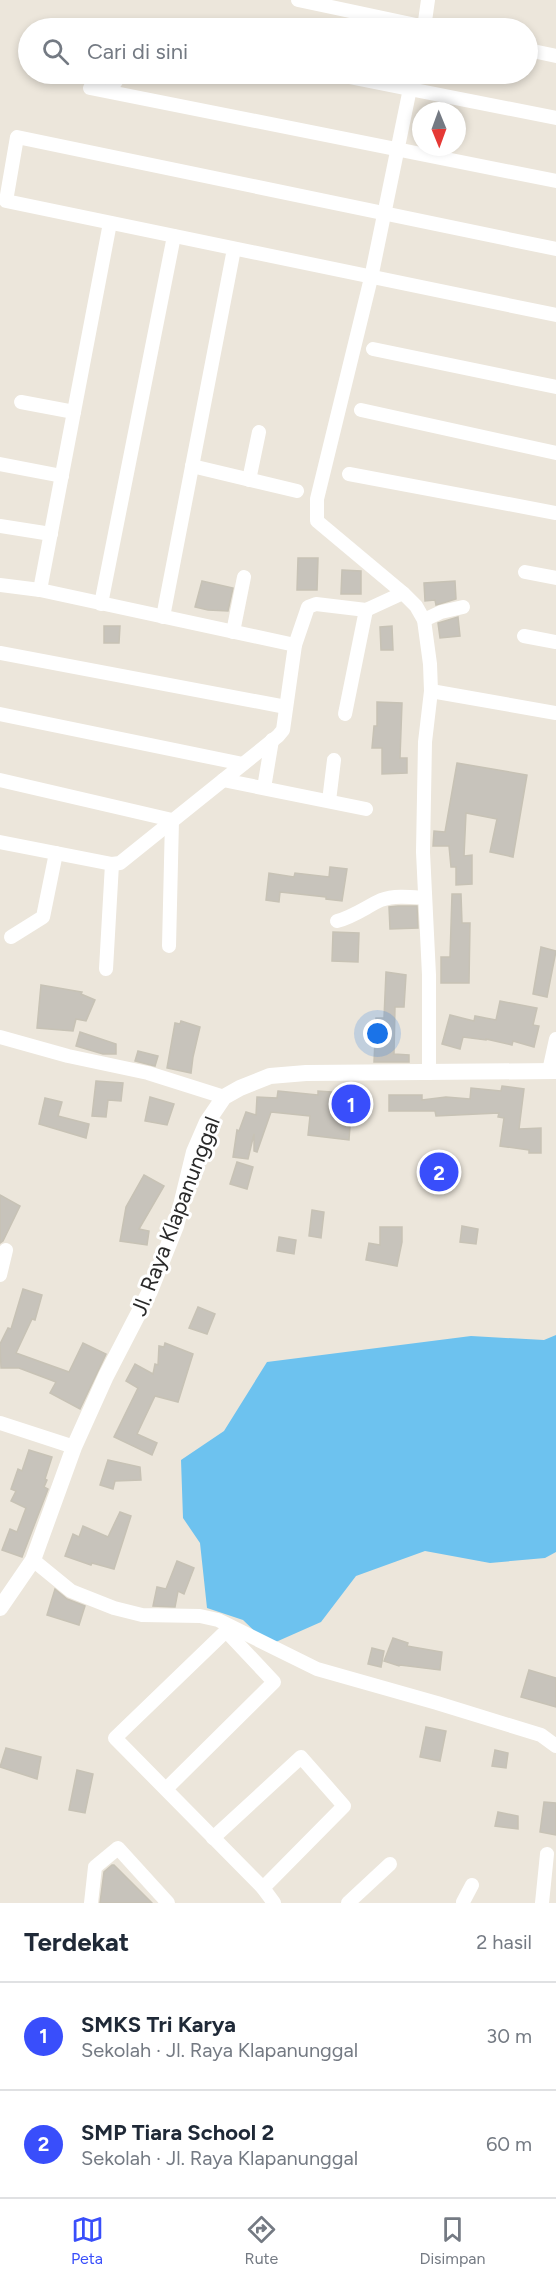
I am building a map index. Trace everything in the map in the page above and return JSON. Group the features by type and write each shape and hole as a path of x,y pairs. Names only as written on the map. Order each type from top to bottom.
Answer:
{"street":[{"path":"298,0 380,18"},
{"path":"427,18 428,0"},
{"path":"538,52 556,56"},
{"path":"109,91 114,84"},
{"path":"380,84 556,118"},
{"path":"410,84 371,278 316,511 317,521 403,593 416,606 424,620 430,658 431,691 425,753 423,852 429,975 429,1072"},
{"path":"90,87 556,181"},
{"path":"556,249 17,137 6,201 556,315"},
{"path":"40,590 110,223"},
{"path":"101,604 174,236"},
{"path":"163,617 234,249"},
{"path":"373,349 556,387"},
{"path":"21,402 74,412"},
{"path":"361,410 556,453"},
{"path":"249,480 259,432"},
{"path":"0,464 62,476"},
{"path":"192,466 297,491"},
{"path":"349,474 556,513"},
{"path":"0,526 51,534"},
{"path":"525,572 556,578"},
{"path":"232,632 244,577"},
{"path":"0,585 40,590 295,645"},
{"path":"0,842 112,864 120,863 283,730 295,645 306,612 312,604 366,610 403,593"},
{"path":"424,620 441,612 463,607"},
{"path":"345,714 366,610"},
{"path":"524,636 556,642"},
{"path":"0,653 286,707"},
{"path":"431,691 556,713"},
{"path":"0,714 243,764"},
{"path":"264,788 272,740"},
{"path":"329,801 334,760"},
{"path":"0,780 172,820"},
{"path":"223,780 366,809"},
{"path":"169,946 172,820"},
{"path":"11,938 44,917 56,853"},
{"path":"106,969 112,864"},
{"path":"336,921 351,917 383,900 405,896 425,898"},
{"path":"0,1037 68,1056 148,1074 224,1097"},
{"path":"553,1071 556,1039"},
{"name":"Jl. Raya Klapanunggal","path":"0,1608 33,1560 74,1447 106,1376 150,1291 176,1226 195,1152 207,1122 224,1097 270,1076 306,1073 553,1071"},
{"path":"0,1275 6,1250"},
{"path":"0,1423 74,1447"},
{"path":"33,1560 71,1591 114,1608 142,1615 200,1616 218,1620 317,1670 541,1735 556,1746"},
{"path":"166,1789 274,1682 226,1631 115,1738 263,1888 274,1903"},
{"path":"213,1838 301,1757 344,1806 263,1888"},
{"path":"91,1903 94,1867 118,1848 168,1903"},
{"path":"542,1903 547,1854"},
{"path":"348,1903 390,1864"},
{"path":"463,1903 472,1885"}],"water":[{"path":"556,1335 556,1552 545,1558 490,1563 425,1551 356,1576 321,1622 269,1645 243,1620 207,1608 200,1543 183,1518 181,1460 224,1431 267,1362 471,1336 544,1340"}],"building":[{"path":"298,558 318,558 317,590 297,590"},
{"path":"342,570 361,571 361,594 341,594"},
{"path":"202,581 233,588 228,611 195,607"},
{"path":"455,581 456,599 436,605 435,600 425,601 424,583"},
{"path":"458,617 460,636 440,638 438,623"},
{"path":"104,626 120,626 119,643 104,643"},
{"path":"392,626 393,650 381,650 380,627"},
{"path":"377,702 402,703 400,758 407,758 407,773 382,774 382,748 372,748 374,726 377,726"},
{"path":"457,763 527,775 513,857 490,852 497,819 466,813 464,856 472,855 472,884 456,885 456,867 451,867 449,846 433,846 434,831 445,832"},
{"path":"330,867 347,869 342,901 280,892 279,902 266,900 269,873 294,877 295,873 329,877"},
{"path":"452,894 461,894 462,923 470,923 469,983 441,983 441,957 450,957"},
{"path":"417,906 418,928 390,929 389,907"},
{"path":"333,932 359,933 358,962 332,961"},
{"path":"541,947 556,951 547,997 533,994"},
{"path":"386,972 406,975 404,1007 395,1007 394,1054 409,1055 409,1062 374,1062 376,1018 384,1018"},
{"path":"41,985 82,992 81,994 95,1000 86,1021 76,1019 73,1031 37,1028"},
{"path":"500,1001 537,1008 533,1025 539,1026 534,1047 513,1041 512,1045 463,1037 460,1049 442,1044 450,1015 474,1021 475,1016 496,1020"},
{"path":"181,1021 200,1027 191,1073 167,1068 175,1023 180,1024"},
{"path":"80,1032 116,1044 116,1054 103,1054 76,1046"},
{"path":"138,1051 158,1056 155,1066 135,1061"},
{"path":"96,1081 123,1083 121,1101 108,1100 106,1117 92,1116"},
{"path":"502,1086 524,1089 519,1129 541,1128 541,1153 529,1153 529,1150 500,1146 504,1118 498,1117 499,1113 436,1116 435,1111 389,1111 389,1095 422,1095 422,1100 446,1097 470,1099 471,1088 501,1091"},
{"path":"278,1091 318,1095 318,1091 346,1093 344,1113 351,1113 349,1140 308,1135 310,1116 271,1112 257,1152 254,1151 254,1134 248,1159 233,1157 237,1130 239,1131 246,1112 256,1115 257,1097 277,1098"},
{"path":"150,1097 174,1104 167,1125 145,1121"},
{"path":"45,1098 62,1102 58,1116 89,1124 86,1138 39,1124"},
{"path":"237,1162 253,1167 247,1189 230,1184"},
{"path":"144,1175 164,1186 139,1229 149,1231 147,1245 120,1241 126,1207"},
{"path":"0,1195 20,1206 0,1243"},
{"path":"312,1210 324,1212 321,1238 309,1236"},
{"path":"462,1226 478,1229 476,1244 460,1242"},
{"path":"380,1227 402,1227 402,1242 397,1266 366,1260 369,1243 380,1245"},
{"path":"279,1237 296,1240 294,1254 277,1251"},
{"path":"23,1289 42,1295 35,1320 32,1319 16,1353 69,1372 83,1343 106,1354 80,1409 50,1393 56,1382 19,1368 1,1368 0,1344 8,1328 11,1329"},
{"path":"198,1307 215,1314 207,1334 189,1328"},
{"path":"165,1343 193,1354 178,1402 155,1396 137,1434 157,1443 152,1455 114,1437 138,1388 126,1381 135,1364 153,1374 155,1364 158,1365 159,1346 164,1347"},
{"path":"29,1450 52,1457 44,1487 48,1489 22,1557 2,1550 10,1529 17,1532 26,1508 11,1501 16,1491 11,1489 18,1469 22,1471"},
{"path":"108,1460 140,1467 141,1480 115,1481 113,1489 100,1485"},
{"path":"120,1512 131,1516 114,1569 92,1563 91,1565 65,1556 73,1534 79,1537 83,1526 108,1537"},
{"path":"177,1561 194,1568 184,1594 178,1591 175,1607 153,1606 157,1587 166,1589"},
{"path":"55,1589 67,1599 85,1606 79,1625 47,1615"},
{"path":"393,1638 408,1643 407,1646 442,1652 440,1670 399,1666 384,1661"},
{"path":"372,1648 384,1651 381,1667 368,1664"},
{"path":"529,1670 556,1678 556,1707 521,1697"},
{"path":"426,1727 446,1731 440,1761 420,1757"},
{"path":"6,1748 41,1757 37,1779 0,1767"},
{"path":"495,1750 508,1753 506,1768 492,1766"},
{"path":"77,1770 93,1774 85,1813 69,1810"},
{"path":"544,1802 556,1803 556,1835 540,1832"},
{"path":"498,1812 518,1816 518,1829 495,1826"},
{"path":"112,1865 152,1903 100,1903 104,1872"}],"place":[{"name":"SMKS Tri Karya","path":"351,1104"},
{"name":"SMP Tiara School 2","path":"439,1172"}]}
